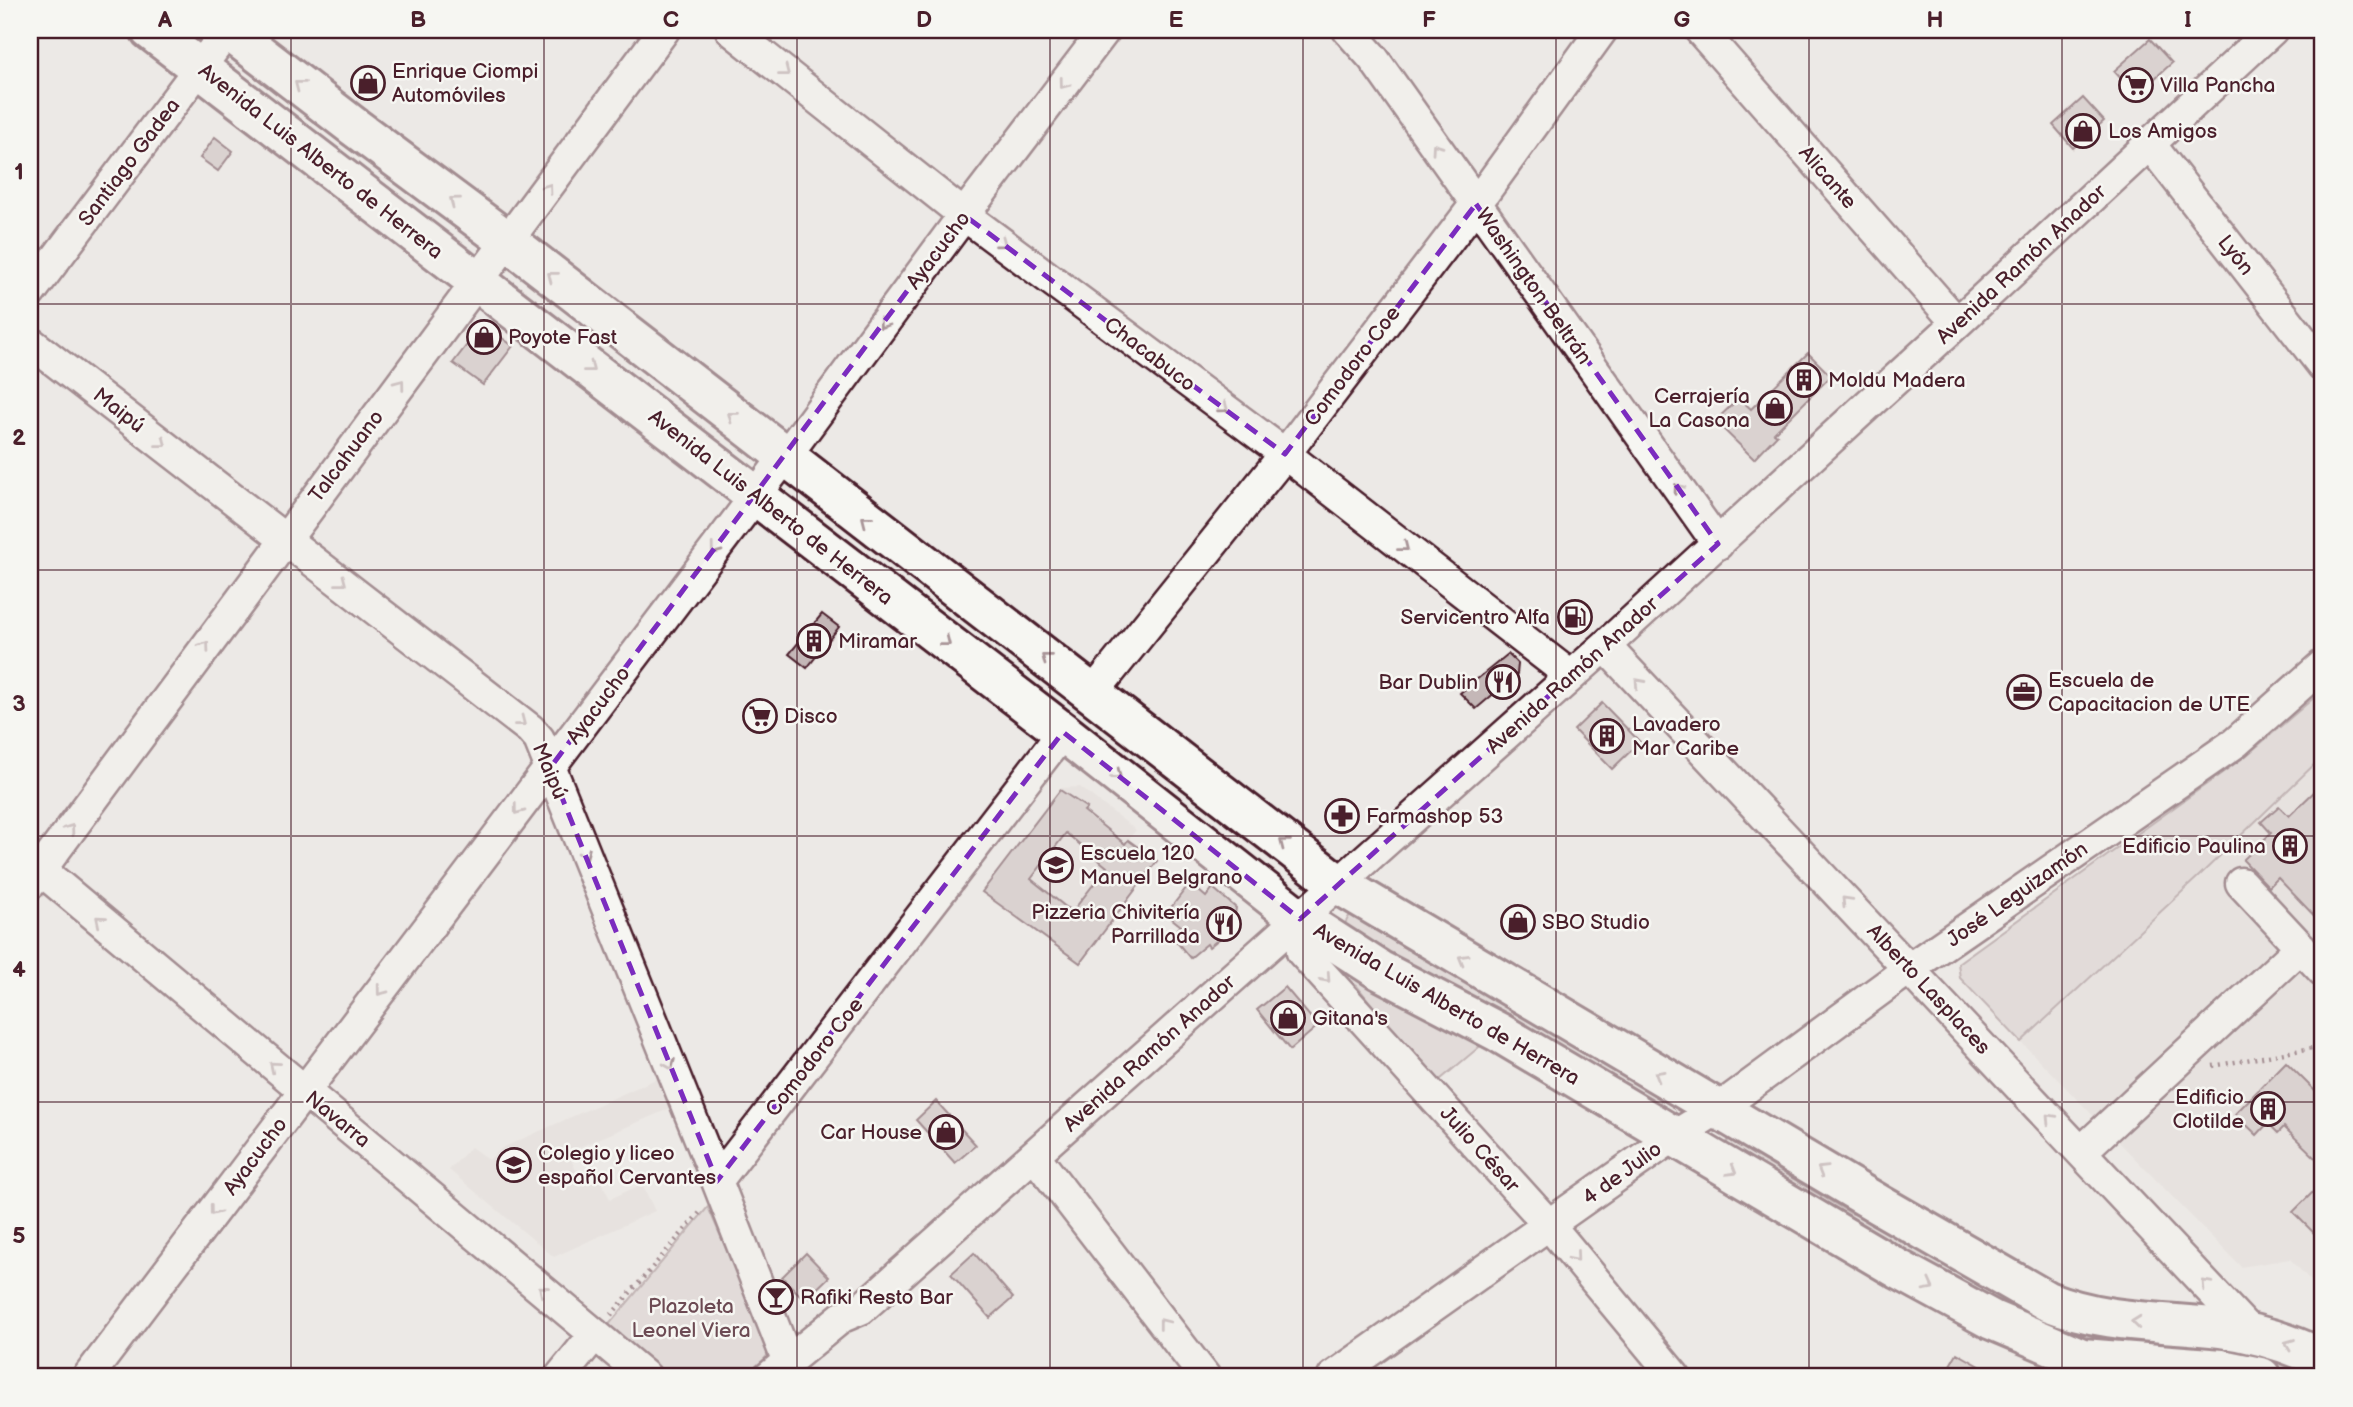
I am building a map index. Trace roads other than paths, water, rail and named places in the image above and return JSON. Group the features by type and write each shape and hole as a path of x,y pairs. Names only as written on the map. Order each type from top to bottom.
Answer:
{"main road":[{"name":"Avenida Luis Alberto de Herrera","path":"150,30 1063,732 1300,919 1379,970 1498,1032 2070,1368 2222,1369 2261,1377"},
{"path":"228,30 509,242 1338,884 2047,1301 2113,1320 2221,1328 2252,1334 2287,1342 2323,1360"}],"street":[{"name":"Santiago Gadea","path":"30,293 228,30"},
{"name":"Talcahuano","path":"33,871 509,242 664,30"},
{"name":"Chacabuco","path":"731,30 964,215 1285,454 1571,676"},
{"name":"Ayacucho","path":"88,1377 756,496 1105,30"},
{"name":"Washington Beltrán","path":"1348,30 1373,58 1718,544"},
{"name":"Comodoro Coe","path":"1093,694 1285,454 1476,204 1602,30"},
{"name":"Alicante","path":"1700,30 1957,323"},
{"name":"Avenida Ramón Anador","path":"785,1372 842,1317 861,1308 1605,646 2272,30"},
{"name":"Lyón","path":"2149,143 2323,366"},
{"name":"Maipú","path":"30,342 530,729 539,739 717,1181 785,1372"},
{"name":"Alberto Lasplaces","path":"1605,646 2252,1334"},
{"name":"José Leguizamón","path":"1910,968 2235,743 2323,665"},
{"name":"Comodoro Coe","path":"717,1181 1063,732"},
{"name":"Navarra","path":"33,871 304,1091 646,1377"},
{"path":"2241,883 2323,971"},
{"name":"Julio César","path":"1300,919 1302,951 1549,1226 1675,1377"},
{"path":"2082,1151 2301,947"},
{"name":"4 de Julio","path":"1333,1377 1674,1136 1718,1109 1910,968"},
{"path":"1034,1155 1205,1377"},
{"path":"561,1377 595,1334"}],"place":[{"name":"Enrique Ciompi Automóviles","path":"368,83"},
{"name":"Villa Pancha","path":"2136,85"},
{"name":"Los Amigos","path":"2083,131"},
{"name":"Poyote Fast","path":"484,337"},
{"name":"Moldu Madera","path":"1804,380"},
{"name":"Cerrajería La Casona","path":"1775,408"},
{"name":"Servicentro Alfa","path":"1575,617"},
{"name":"Miramar","path":"814,641"},
{"name":"Bar Dublin","path":"1503,682"},
{"name":"Escuela de Capacitacion de UTE","path":"2024,692"},
{"name":"Disco","path":"760,716"},
{"name":"Lavadero Mar Caribe","path":"1607,736"},
{"name":"Farmashop 53","path":"1342,816"},
{"name":"Edificio Paulina","path":"2290,846"},
{"name":"Escuela 120 Manuel Belgrano","path":"1056,865"},
{"name":"SBO Studio","path":"1518,922"},
{"name":"Pizzeria Chivitería Parrillada","path":"1224,924"},
{"name":"Gitana's","path":"1288,1018"},
{"name":"Edificio Clotilde","path":"2268,1109"},
{"name":"Car House","path":"946,1132"},
{"name":"Colegio y liceo español Cervantes","path":"514,1165"},
{"name":"Rafiki Resto Bar","path":"776,1297"}],"park label":[{"name":"Plazoleta Leonel Viera","path":"691,1318"}]}
